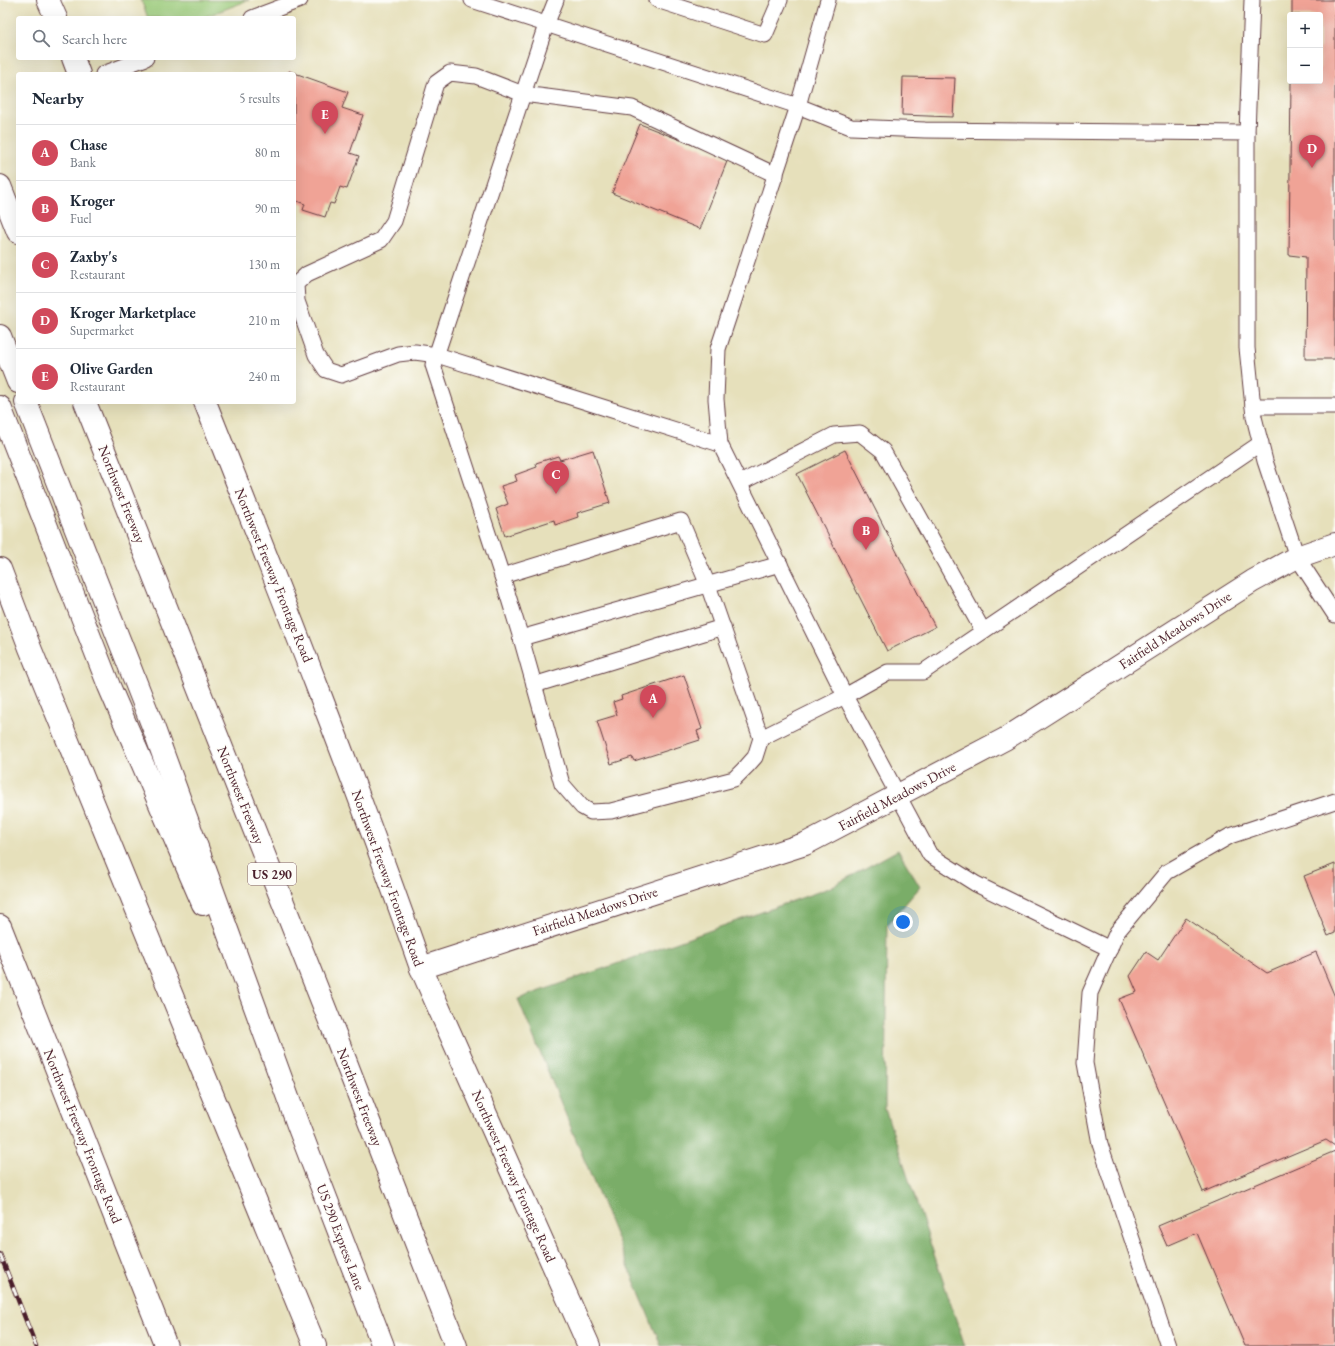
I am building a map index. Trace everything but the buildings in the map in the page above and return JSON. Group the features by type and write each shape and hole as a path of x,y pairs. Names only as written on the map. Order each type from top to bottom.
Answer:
{"main road":[{"path":"48,0 55,16"},
{"path":"74,60 78,72"},
{"path":"0,186 16,227"},
{"path":"0,336 16,377"},
{"path":"27,404 154,730 299,1128"},
{"name":"Northwest Freeway","path":"86,404 328,1017 456,1346"},
{"name":"Northwest Freeway Frontage Road","path":"206,404 300,639 421,968 589,1346"},
{"path":"0,407 109,686 299,1128"},
{"name":"Fairfield Meadows Drive","path":"421,968 804,844 1006,739 1253,581 1297,556 1335,544"},
{"path":"0,569 30,648 315,1346"},
{"name":"Northwest Freeway Frontage Road","path":"0,926 166,1346"},
{"name":"US 290 Express Lane","path":"299,1128 383,1346"}],"lane":[{"path":"257,16 300,0"},
{"path":"472,0 798,106 852,127 925,130 1247,133"},
{"path":"502,576 681,521 708,585 761,738 755,756 734,779 611,811 591,812 582,807 562,784 502,576 433,365 546,24 556,0"},
{"path":"657,0 766,35 780,0"},
{"path":"828,0 798,106 718,349 716,399 720,444 845,696 930,855 976,884 1110,949"},
{"path":"1252,0 1247,133 1247,348 1254,417 1265,461 1297,556 1335,615"},
{"path":"108,72 141,60"},
{"path":"720,444 437,355 415,352 398,354 341,375 326,370 316,355 297,301 296,284 307,274 381,240 394,221 436,83 450,74 476,76 523,94 632,108 776,175"},
{"path":"1253,406 1335,406"},
{"path":"740,483 834,435 860,433 883,451 983,631"},
{"path":"761,738 845,696 888,672 923,672 1261,443"},
{"path":"521,638 780,564"},
{"path":"534,685 723,627"},
{"path":"1168,1346 1100,1144 1085,1063 1090,993 1117,932 1167,872 1230,836 1335,801"}],"green space":[{"path":"141,0 249,0 207,16 147,16"},
{"path":"898,850 920,887 887,925 885,1109 965,1346 661,1346 518,999 829,888"}],"railway":[{"path":"0,1254 36,1346"}],"place":[{"name":"Olive Garden","path":"325,134"},
{"name":"Kroger Marketplace","path":"1312,168"},
{"name":"Zaxby's","path":"556,494"},
{"name":"Kroger","path":"866,550"},
{"name":"Chase","path":"653,718"}]}
